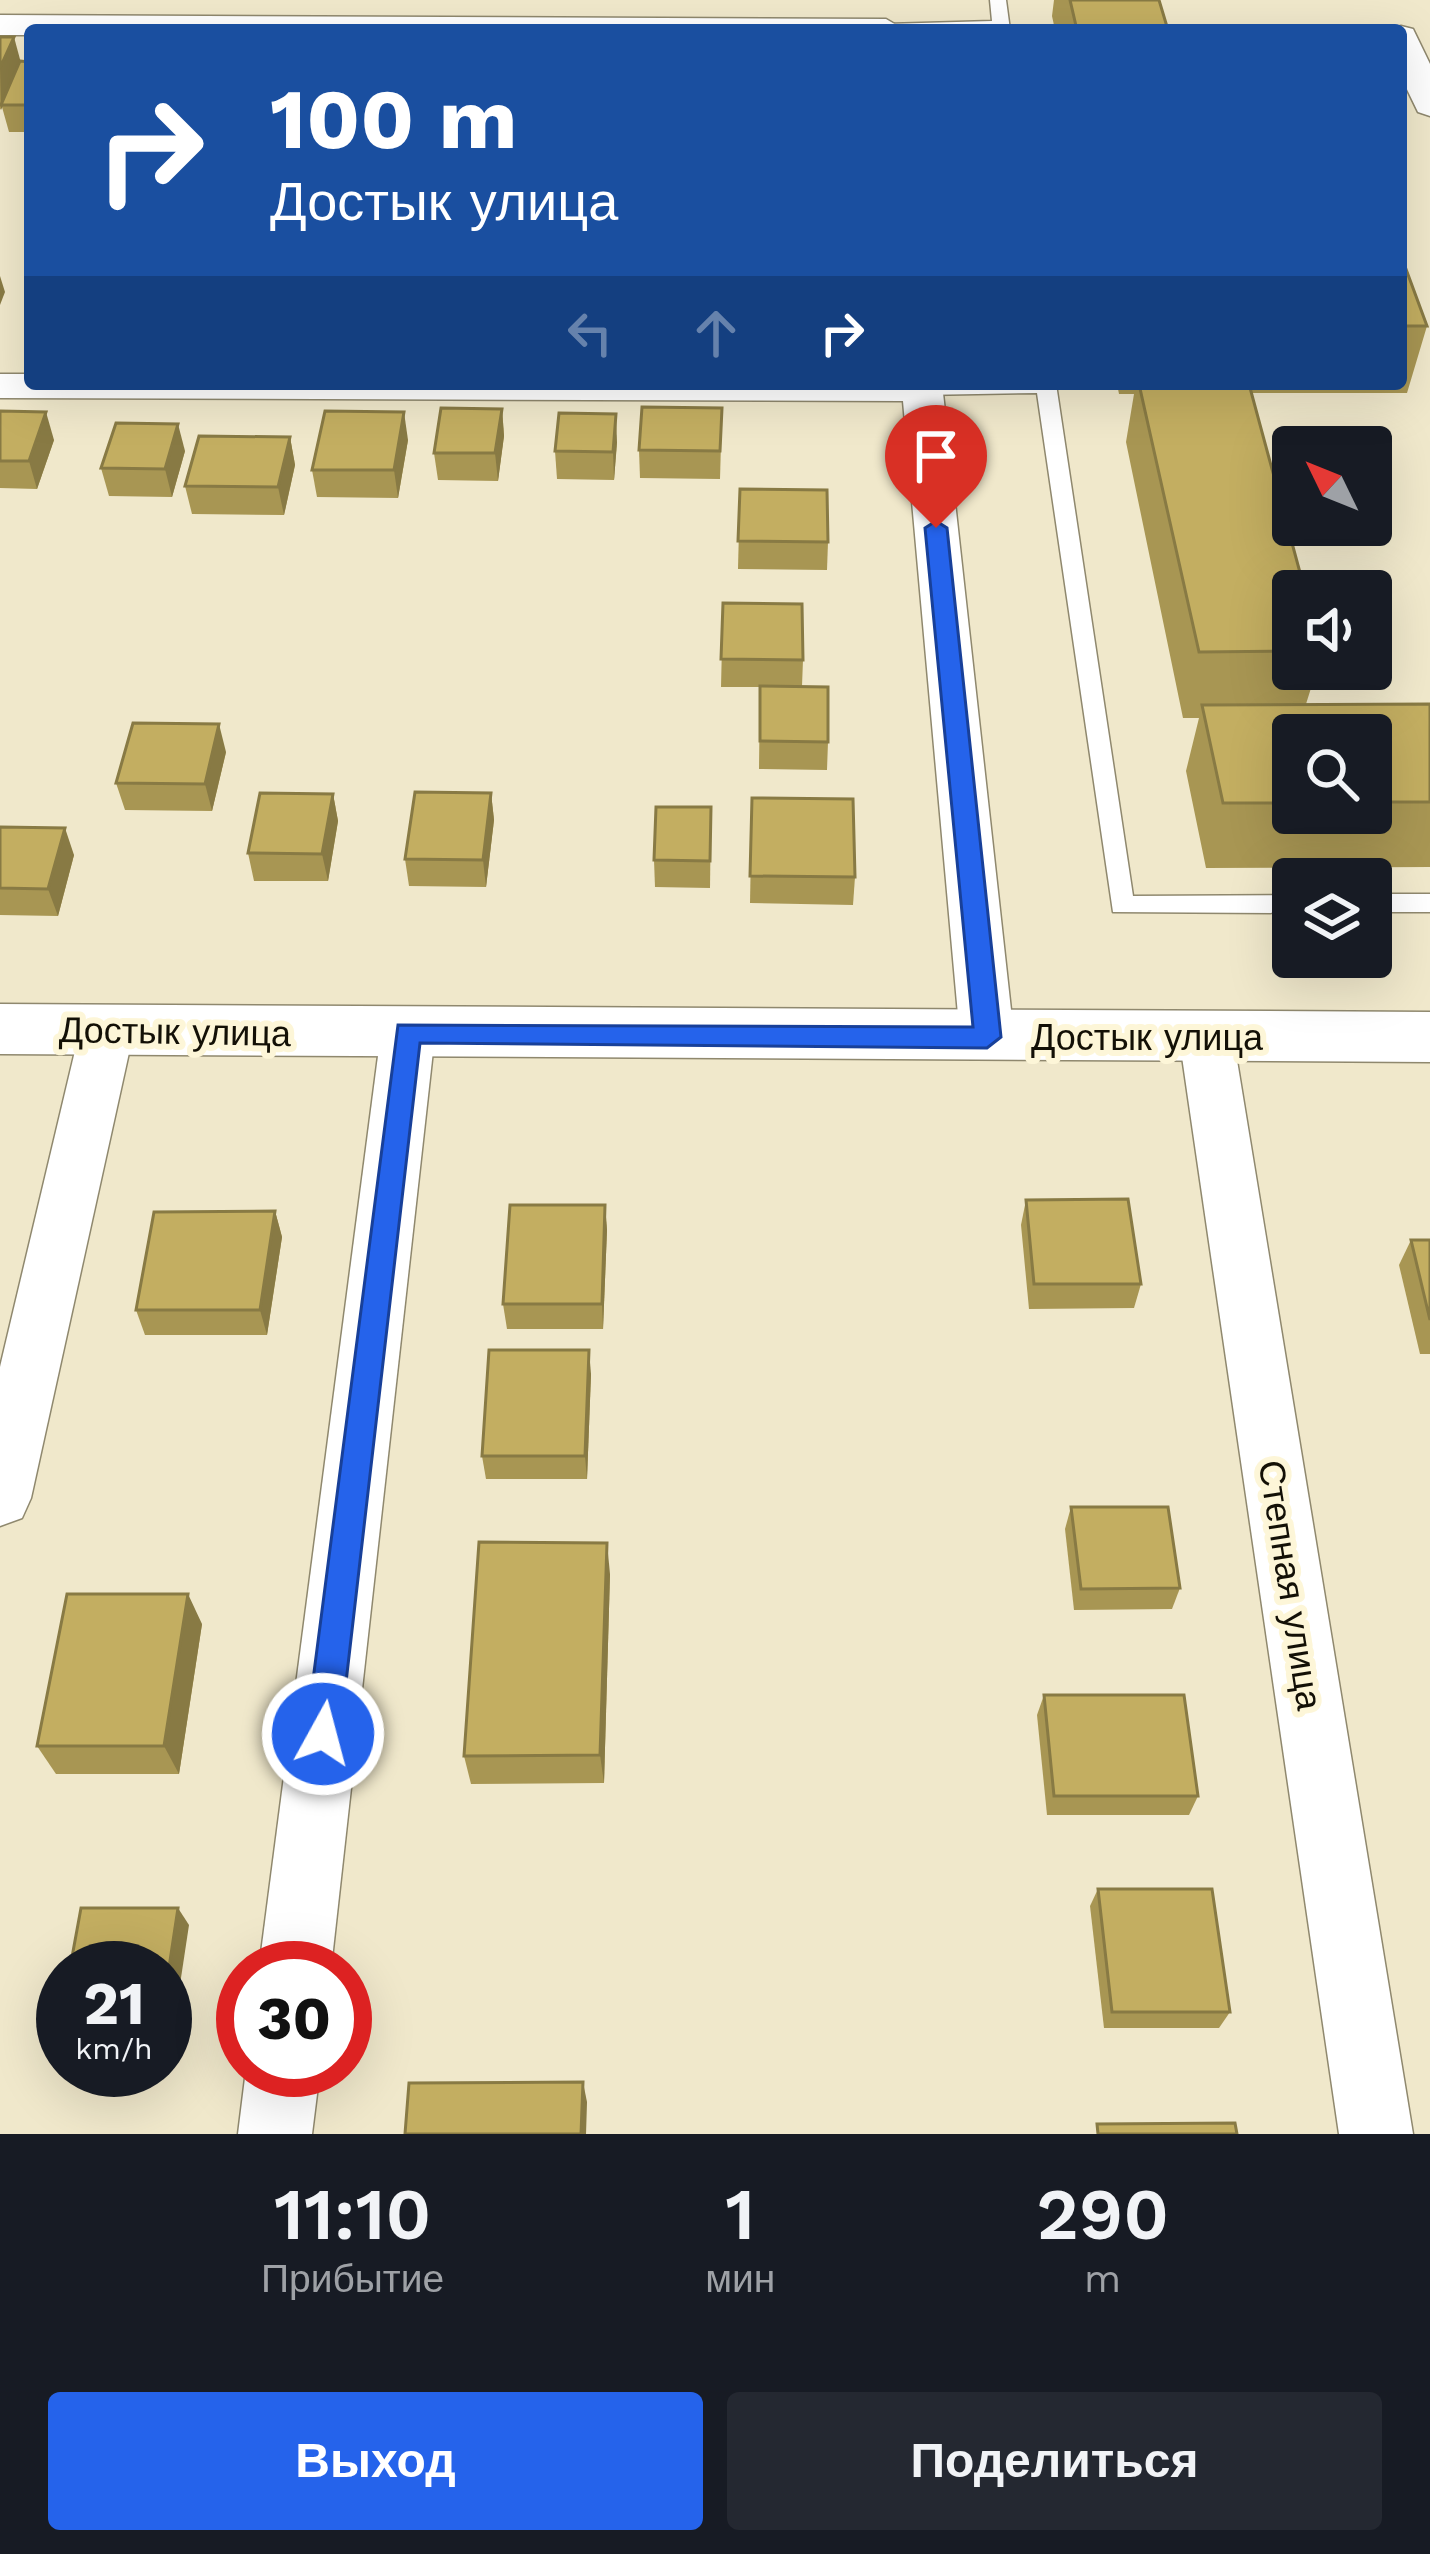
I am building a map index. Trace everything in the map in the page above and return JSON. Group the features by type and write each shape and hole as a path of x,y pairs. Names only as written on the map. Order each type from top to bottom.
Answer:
{"street":[{"path":"32,24 378,13 707,24"},
{"path":"1407,38 1430,105"},
{"path":"922,390 987,1037"},
{"name":"Достык улица","path":"0,1029 1430,1037"},
{"path":"0,1498 107,1030"},
{"path":"298,1941 408,1033"},
{"name":"Степная улица","path":"1206,1036 1376,2134"},
{"path":"275,2134 280,2097"}],"lane":[{"path":"1047,390 1122,905 1272,904"},
{"path":"1392,903 1430,903"}],"building":[{"path":"1070,0 1159,0 1166,24 1076,24"},
{"path":"0,37 14,37 0,68"},
{"path":"20,61 24,61 24,105 1,105"},
{"path":"1407,272 1427,326 1407,326"},
{"path":"1140,390 1251,390 1272,469 1272,546 1293,546 1299,570 1272,570 1272,651 1199,652"},
{"path":"642,407 722,408 720,451 639,450"},
{"path":"441,408 502,409 495,453 434,453"},
{"path":"0,411 46,412 29,461 0,461"},
{"path":"325,411 404,412 394,470 312,470"},
{"path":"559,413 616,414 613,452 555,451"},
{"path":"116,423 178,424 165,469 101,468"},
{"path":"199,436 290,437 278,487 185,486"},
{"path":"740,489 827,490 828,542 738,541"},
{"path":"723,603 802,604 803,660 721,659"},
{"path":"760,686 828,687 828,742 760,741"},
{"path":"1430,704 1430,802 1392,802 1392,714 1272,714 1272,803 1223,803 1202,705"},
{"path":"133,723 219,724 205,784 116,783"},
{"path":"415,792 491,793 483,860 405,859"},
{"path":"260,793 333,794 322,854 248,853"},
{"path":"752,798 853,799 855,877 750,876"},
{"path":"656,807 711,807 710,861 654,860"},
{"path":"0,827 65,828 48,889 0,888"},
{"path":"1128,1199 1141,1284 1034,1284 1026,1200"},
{"path":"510,1205 605,1205 602,1304 503,1304"},
{"path":"275,1211 260,1310 136,1310 154,1212"},
{"path":"1411,1240 1430,1240 1430,1320"},
{"path":"489,1350 589,1350 585,1456 482,1456"},
{"path":"1071,1507 1168,1507 1180,1588 1081,1589"},
{"path":"479,1542 607,1543 600,1755 464,1756"},
{"path":"67,1594 188,1594 164,1746 37,1746"},
{"path":"1044,1695 1184,1695 1198,1796 1054,1796"},
{"path":"1098,1889 1212,1889 1230,2012 1112,2012"},
{"path":"81,1908 178,1908 173,1941 75,1941"},
{"path":"583,2082 581,2134 405,2134 409,2083"},
{"path":"1235,2123 1237,2134 1098,2134 1097,2124"}],"route":[{"path":"323,1734 408,1033 987,1037 936,528"}]}
